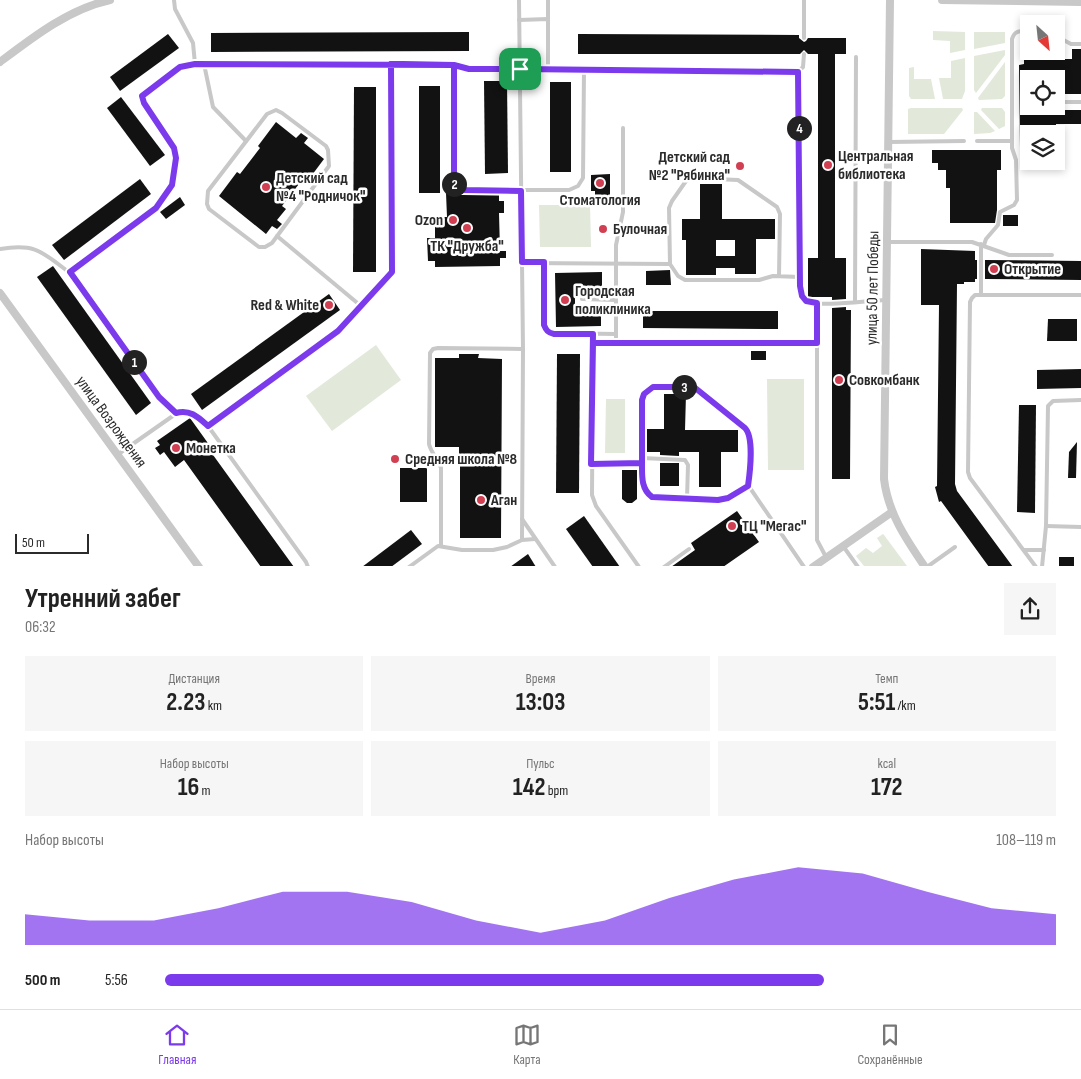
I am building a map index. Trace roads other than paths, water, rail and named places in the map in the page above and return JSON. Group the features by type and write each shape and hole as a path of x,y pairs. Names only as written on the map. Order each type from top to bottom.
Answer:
{"street":[{"path":"0,61 59,21 105,0"},
{"name":"улица 50 лет Победы","path":"890,0 884,479 886,494 892,512 905,538 926,566"},
{"path":"942,0 1081,2"},
{"name":"улица Возрождения","path":"0,293 199,566"},
{"path":"813,566 892,512"}],"lane":[{"path":"174,0 175,9 193,43 195,64"},
{"path":"519,0 523,349 522,540"},
{"path":"548,0 548,70"},
{"path":"804,0 804,38"},
{"path":"519,20 548,19"},
{"path":"981,295 982,245 998,226 1000,212 1014,205 1017,200 1016,160 1012,148 1012,39 1015,32 1020,30"},
{"path":"1065,41 1071,44 1081,44"},
{"path":"70,272 156,208 172,185 176,158 174,148 144,103 142,96 180,67 195,64 391,64 454,65 469,69 798,72 803,67 804,54"},
{"path":"855,302 856,57"},
{"path":"204,64 213,108 246,141"},
{"path":"208,426 338,331 392,272 391,64"},
{"path":"454,65 454,187 463,190 521,191 575,189 582,182 583,178 584,70"},
{"path":"798,72 801,292 804,299 817,303 886,300"},
{"path":"1065,102 1081,102"},
{"path":"276,110 326,146 328,150 328,170 268,245 258,246 208,207 209,189 246,141 267,114 276,110"},
{"path":"616,343 616,241 623,212 623,128"},
{"path":"889,142 964,141"},
{"path":"977,141 1012,141"},
{"path":"779,276 779,210 738,180 693,178 686,182 670,205 670,264 678,276 685,280 759,280 779,276 800,277"},
{"path":"277,236 361,306"},
{"path":"888,242 972,242 1009,255 1052,256"},
{"path":"0,249 30,247 70,272 159,397 176,413"},
{"path":"522,262 670,264"},
{"path":"544,262 544,325 549,333 616,334"},
{"path":"1036,566 970,478 968,472 970,302 975,295 1081,295"},
{"path":"582,299 616,300"},
{"path":"817,303 817,540 826,557"},
{"path":"593,334 592,496 596,506 639,566"},
{"path":"593,343 817,343"},
{"path":"441,546 441,468 430,450 429,444 430,353 433,349 438,348 523,349"},
{"path":"748,486 723,500 658,498 647,494 643,484 642,461 642,400 644,394 653,387 694,387 748,431 750,470 748,486 804,566"},
{"path":"1042,566 1046,526 1048,406 1053,400 1081,400"},
{"path":"117,455 176,413 182,411 190,412 197,416 208,426 308,566"},
{"path":"591,464 685,460 688,465 687,499"},
{"path":"522,519 555,566"},
{"path":"1046,526 1081,527"},
{"path":"409,566 435,547 441,546 462,550 493,550 522,540 535,538"},
{"path":"843,546 858,566"},
{"path":"926,566 955,547"},
{"path":"664,566 689,549"},
{"path":"1023,550 1044,550"}],"place":[{"name":"Центральная библиотека","path":"828,165"},
{"name":"Детский сад №2 \"Рябинка\"","path":"740,166"},
{"name":"Стоматология","path":"600,183"},
{"name":"Детский сад №4 \"Родничок\"","path":"266,187"},
{"name":"Ozon","path":"453,220"},
{"name":"ТК \"Дружба\"","path":"467,228"},
{"name":"Булочная","path":"603,229"},
{"name":"Открытие","path":"994,269"},
{"name":"Городская поликлиника","path":"565,300"},
{"name":"Red & White","path":"329,305"},
{"name":"Совкомбанк","path":"839,380"},
{"name":"Монетка","path":"176,448"},
{"name":"Средняя школа №8","path":"395,459"},
{"name":"Аган","path":"481,500"},
{"name":"ТЦ \"Мегас\"","path":"732,526"}]}
